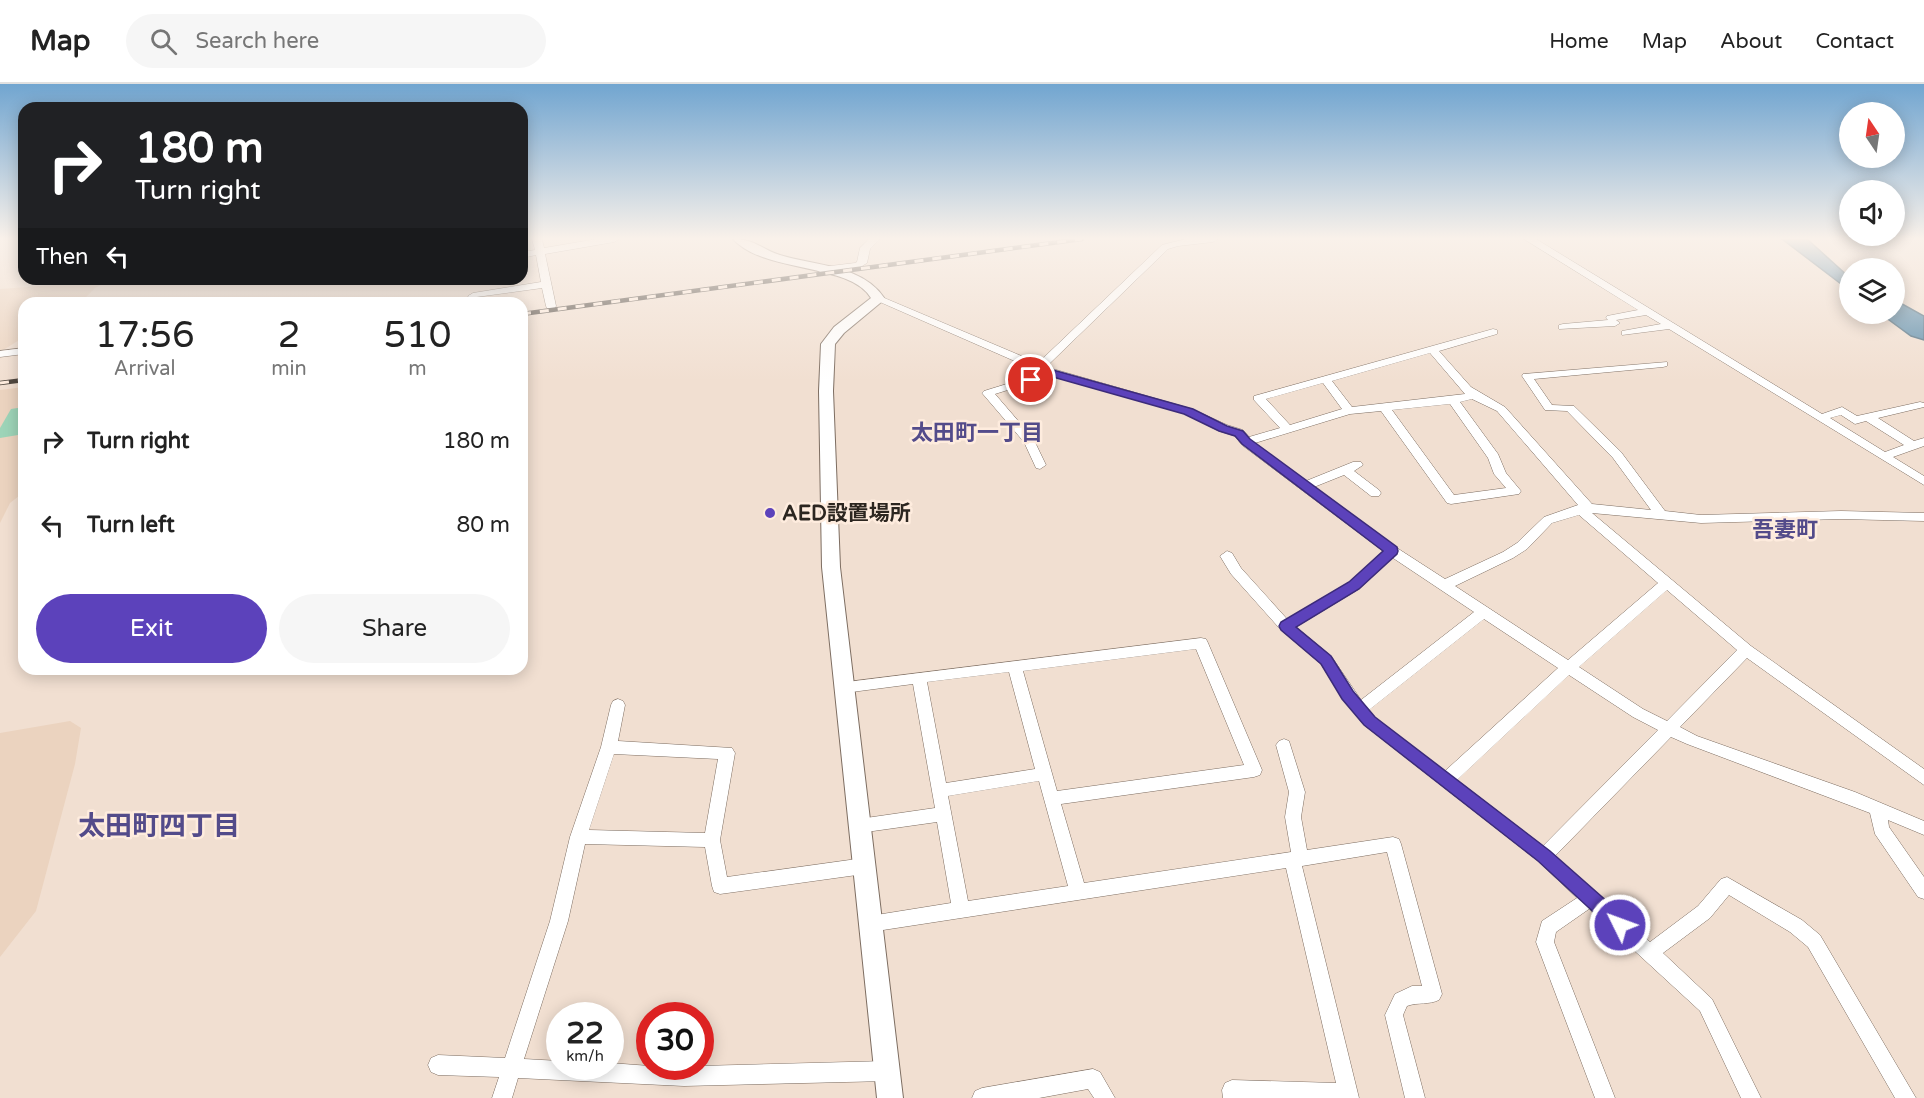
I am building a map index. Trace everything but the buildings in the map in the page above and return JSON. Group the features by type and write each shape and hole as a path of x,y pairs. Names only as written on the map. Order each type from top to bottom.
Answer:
{"street":[{"path":"473,296 533,286"},
{"path":"547,286 550,306"},
{"path":"867,286 877,294 878,299"},
{"path":"1041,367 1047,358 1124,286"},
{"path":"1606,286 1924,481"},
{"path":"878,299 1053,374 1188,411 1239,433 1246,442 1392,551 1638,714 1692,740 1849,797 1878,811 1924,828"},
{"path":"878,299 832,337 826,353 829,548 890,1098"},
{"path":"1563,327 1648,312"},
{"path":"1626,333 1671,326"},
{"path":"1288,430 1258,398 1493,332"},
{"path":"1432,349 1449,369 1456,382 1473,395 1501,409 1584,508 1666,583 1746,650 1924,778"},
{"path":"0,354 18,352"},
{"path":"1662,516 1617,455 1570,408 1549,408 1527,376 1663,364"},
{"path":"1040,465 1029,441 988,393 1053,374"},
{"path":"1325,378 1349,411"},
{"path":"1246,442 1349,411 1453,400 1473,395"},
{"path":"1384,407 1451,500 1515,491 1500,474 1494,457 1453,400"},
{"path":"1820,418 1842,411 1855,420 1920,405"},
{"path":"1869,417 1918,443"},
{"path":"1884,456 1918,443"},
{"path":"1305,486 1351,467 1375,493"},
{"path":"1444,585 1508,555 1522,546 1548,520 1584,508 1701,519 1841,514 1924,517"},
{"path":"1286,626 1354,586 1392,551"},
{"path":"1227,556 1236,571 1286,626 1326,660 1348,695 1369,721 1544,856 1706,1005 1751,1098"},
{"path":"1446,780 1569,667 1666,583"},
{"path":"1360,709 1483,612"},
{"path":"844,687 1201,644 1254,770 1050,799"},
{"path":"1544,856 1746,650"},
{"path":"1014,666 1078,892"},
{"path":"919,677 961,910"},
{"path":"502,1098 559,921 578,837 609,747 618,705"},
{"path":"1233,1098 1232,1090 1348,1096 1297,860 1293,817 1297,792 1284,745"},
{"path":"609,747 727,753 712,840 720,886 864,866"},
{"path":"940,791 1043,774"},
{"path":"1878,811 1881,829 1924,891"},
{"path":"859,826 944,814"},
{"path":"578,837 712,840"},
{"path":"870,924 1393,844 1433,994 1412,995 1401,1000 1394,1015 1414,1098"},
{"path":"1650,952 1704,912 1727,885 1796,926 1814,941 1906,1098"},
{"path":"1591,898 1548,927 1545,942 1605,1098"},
{"path":"438,1065 684,1076 887,1071"},
{"path":"982,1098 1093,1079 1105,1098"}],"shaded area":[{"path":"98,286 86,297 18,297 18,341 0,352 0,289"},
{"path":"18,388 18,497 10,503 0,523 0,390"},
{"path":"70,721 81,728 75,764 36,911 0,957 0,733"}],"green space":[{"path":"18,408 18,435 0,438 0,428 11,409"}],"water":[{"path":"1905,306 1924,316 1924,340 1911,336 1895,324 1905,324"}],"railway":[{"path":"528,313 729,286"},
{"path":"0,383 18,381"}],"place":[{"name":"AED設置場所","path":"770,513"}],"district":[{"name":"太田町一丁目","path":"977,433"},
{"name":"吾妻町","path":"1785,530"},
{"name":"太田町四丁目","path":"159,826"}],"route":[{"path":"1031,380 1053,374 1188,411 1239,433 1246,442 1392,551 1354,586 1286,626 1326,660 1348,695 1369,721 1544,856 1620,925"}]}
